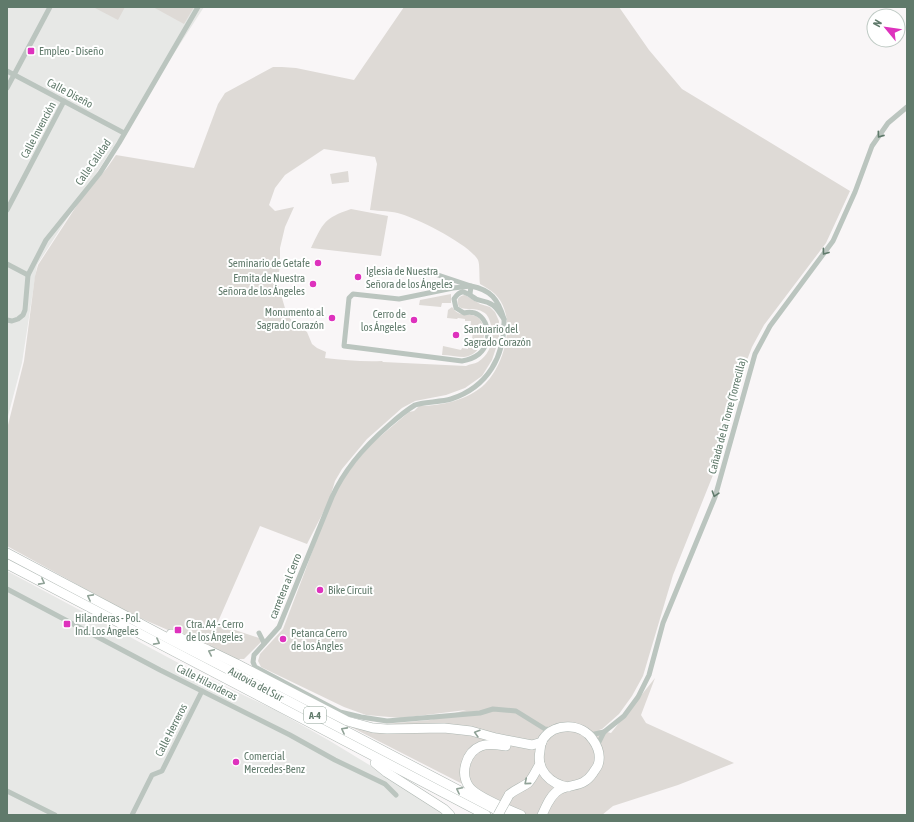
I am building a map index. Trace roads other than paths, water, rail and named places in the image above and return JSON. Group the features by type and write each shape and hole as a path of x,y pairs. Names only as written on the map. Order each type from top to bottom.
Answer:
{"highway":[{"name":"Autovía del Sur","path":"7,553 506,815"},
{"name":"Autovía del Sur","path":"7,564 486,815"},
{"path":"124,615 208,650 336,716 353,723 373,728 387,729 444,728 471,731 496,738 532,745 543,740 554,730 562,727 574,727 590,735 597,746 599,755 598,766 589,779 581,784 559,789 543,813"},
{"path":"293,714 309,727 473,815"},
{"path":"498,815 509,795 514,790 528,782 534,775 543,740"},
{"path":"521,815 499,806 470,788 465,774 466,760 476,749 482,746 494,744 525,749 539,759 546,776 559,786 568,788"},
{"path":"375,763 386,772 444,809 450,815"}],"street":[{"path":"7,88 50,7"},
{"name":"Calle Calidad","path":"7,320 12,321 23,315 25,310 28,275 46,240 100,173 198,7"},
{"name":"Calle Diseño","path":"7,71 124,132"},
{"name":"Calle Invención","path":"7,210 64,101"},
{"name":"Cañada de la Torre (Torrecilla)","path":"597,746 604,732 624,716 638,697 648,675 663,623 715,497 755,354 770,326 833,241 855,192 872,146 888,123 907,107"},
{"path":"7,264 28,275"},
{"path":"426,270 482,289 493,296 500,307 504,319"},
{"path":"471,286 453,288 399,299 353,294 350,298 344,346 462,361 472,359 480,353 487,342 489,331 482,317 470,311 464,313 456,308 454,299 457,294 467,292 479,300 490,303 496,308 504,319"},
{"path":"470,294 471,286"},
{"path":"479,300 477,294 482,289"},
{"name":"carretera al Cerro","path":"504,319 502,344 497,360 489,374 481,382 470,390 452,399 434,403 418,404 405,411 368,443 351,465 332,497 279,627 254,655 253,662 255,667 340,712 361,717 387,721 480,713 493,710 516,711 537,724"},
{"name":"Calle Hilanderas","path":"7,589 202,691 290,735 335,760 385,784 396,795"},
{"path":"259,633 264,643"},
{"name":"Calle Herreros","path":"132,815 152,775 162,771 202,691"},
{"path":"537,724 543,740"},
{"path":"537,724 545,729 554,730"},
{"path":"590,735 604,732"},
{"path":"7,791 46,813 55,815"}],"place":[{"name":"Empleo - Diseño","path":"31,51"},
{"name":"Seminario de Getafe","path":"318,263"},
{"name":"Iglesia de Nuestra Señora de los Ángeles","path":"358,277"},
{"name":"Ermita de Nuestra Señora de los Ángeles","path":"313,284"},
{"name":"Monumento al Sagrado Corazón","path":"332,318"},
{"name":"Cerro de los Ángeles","path":"414,320"},
{"name":"Santuario del Sagrado Corazón","path":"456,335"},
{"name":"Bike Circuit","path":"320,590"},
{"name":"Hilanderas - Pol. Ind. Los Ángeles","path":"67,624"},
{"name":"Ctra. A4 - Cerro de los Ángeles","path":"178,630"},
{"name":"Petanca Cerro de los Ángles","path":"283,639"},
{"name":"Comercial Mercedes-Benz","path":"236,762"}]}
